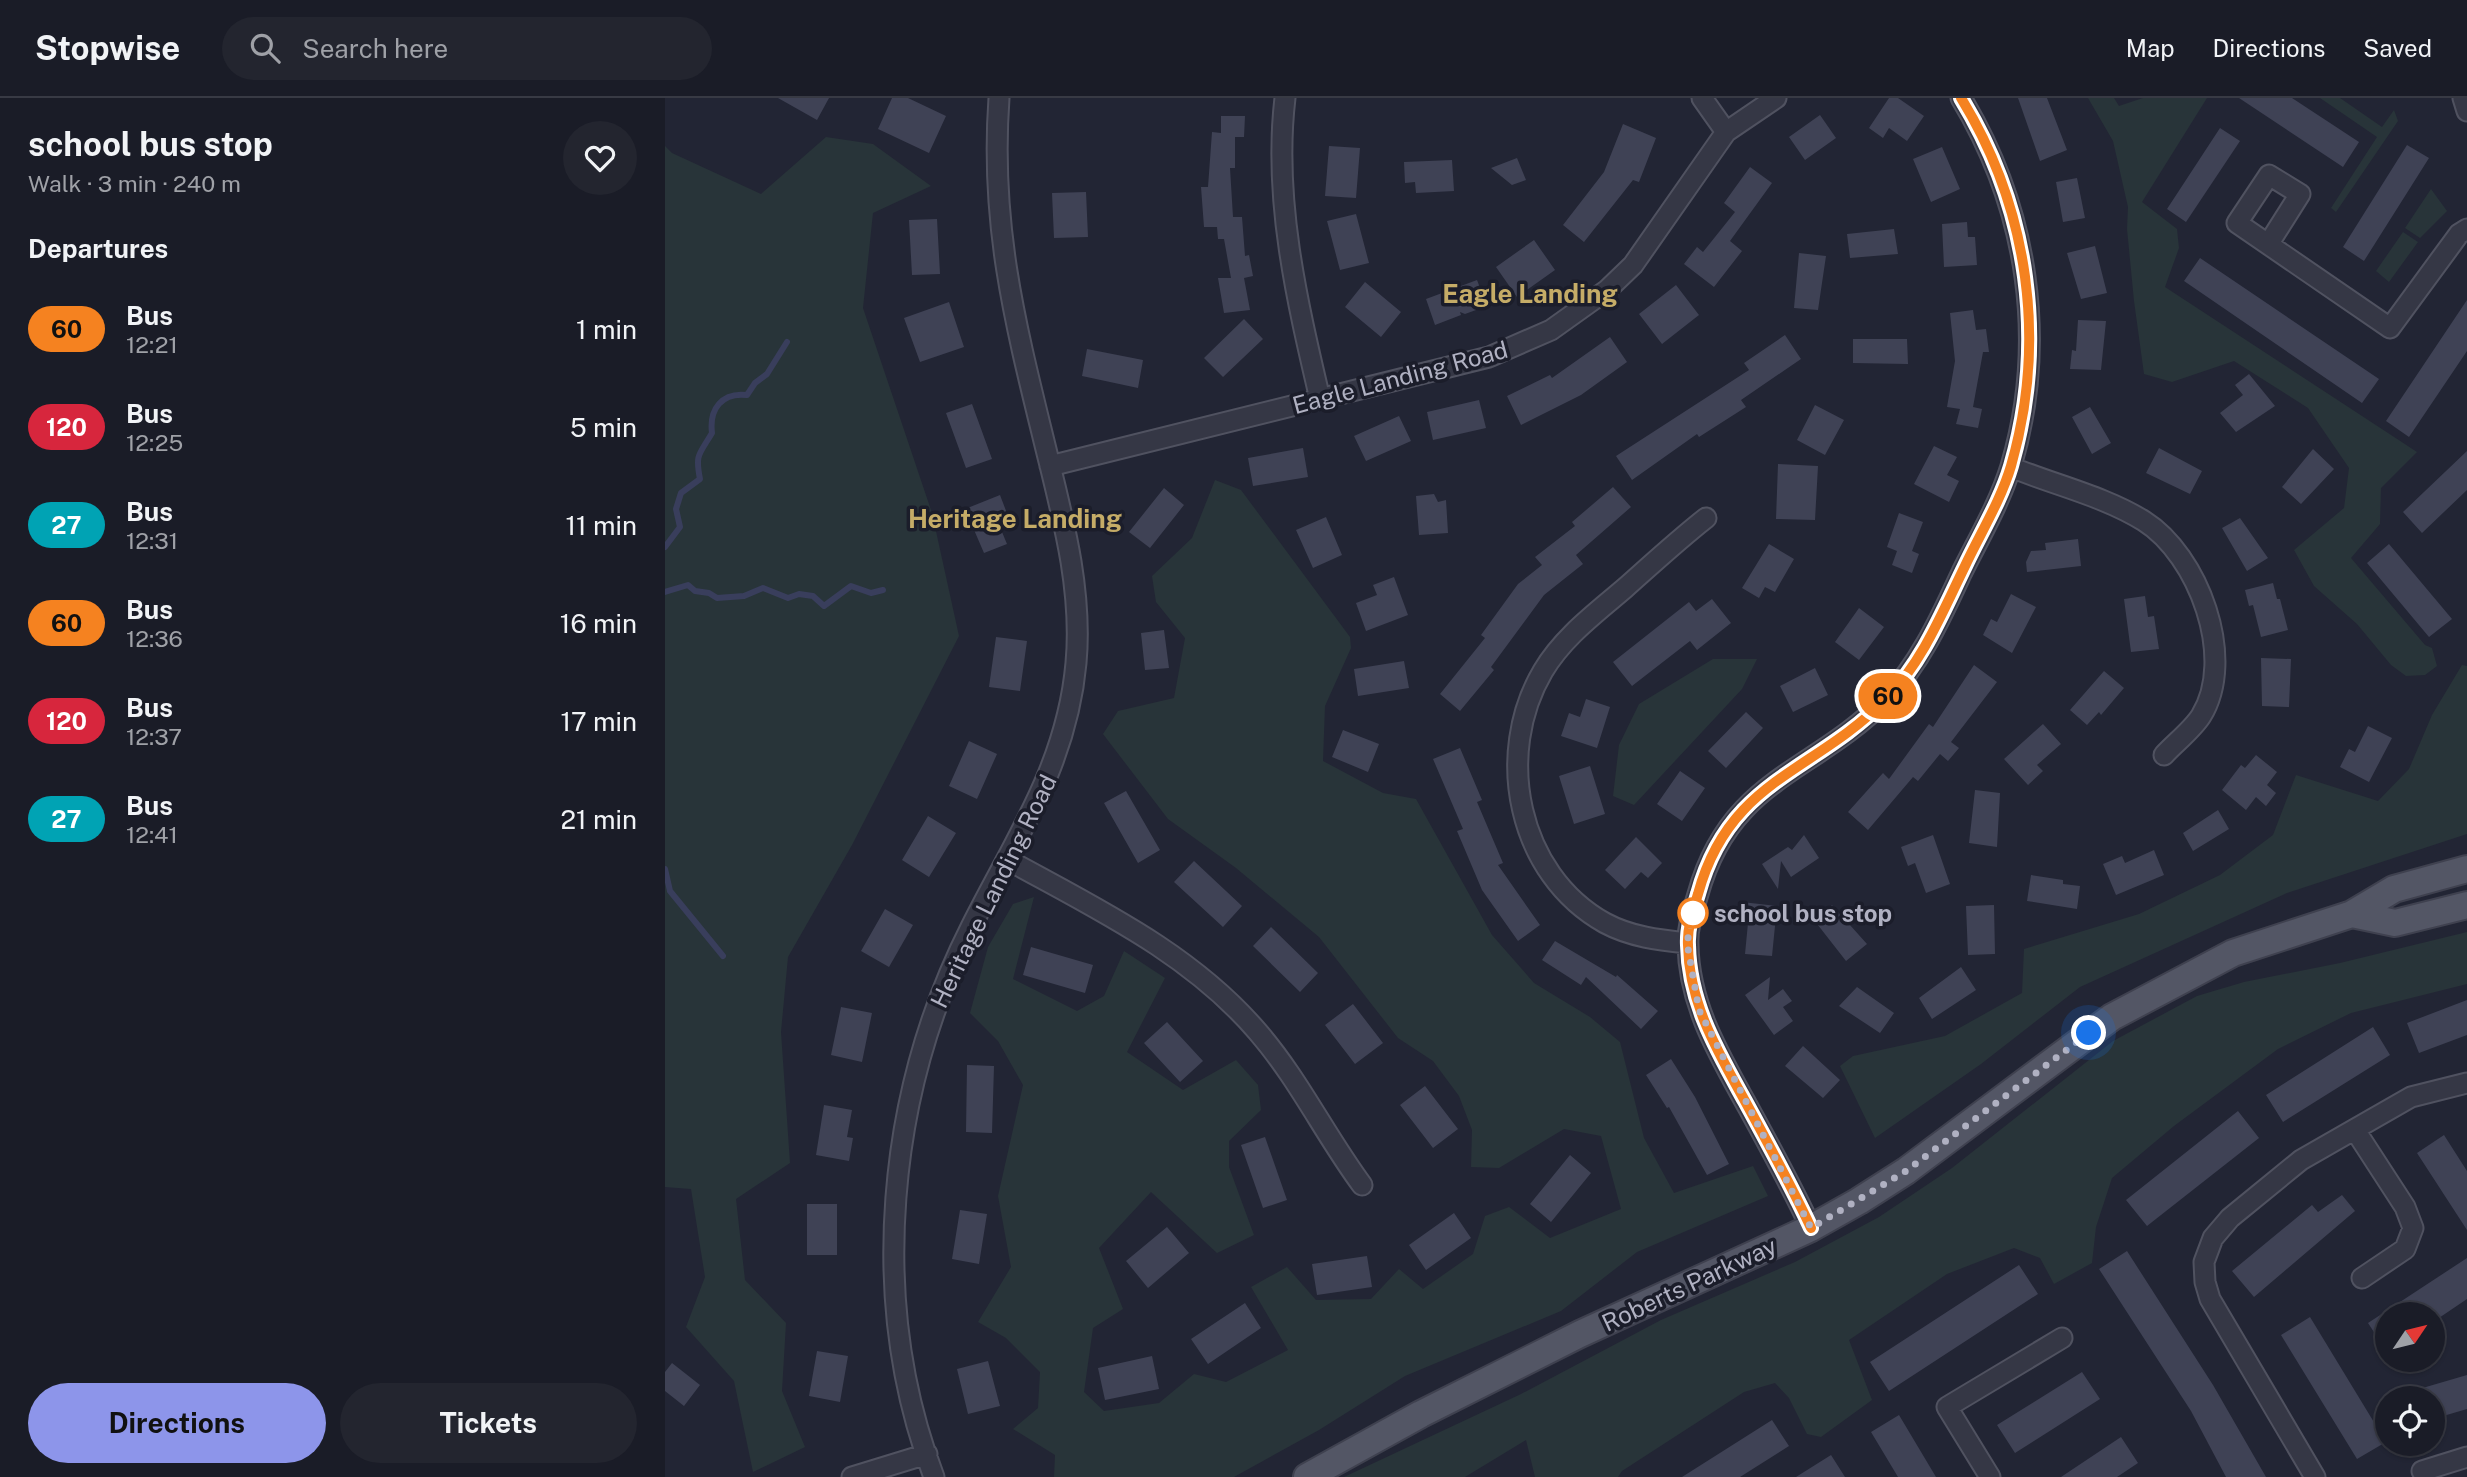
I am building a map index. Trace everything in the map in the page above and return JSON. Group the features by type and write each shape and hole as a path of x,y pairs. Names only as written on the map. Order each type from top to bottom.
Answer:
{"main road":[{"name":"Roberts Parkway","path":"1307,1477 1421,1414 1580,1334 1811,1228 1906,1171 2112,1017 2233,953 2352,914 2394,889 2467,869"},
{"name":"Roberts Parkway","path":"2352,914 2395,923 2467,905"}],"street":[{"name":"Heritage Landing Road","path":"934,1477 910,1384 897,1308 896,1213 901,1153 918,1062 935,1009 971,925 1040,799 1067,716 1076,666 1076,590 1002,256 997,186 999,98"},
{"path":"1285,98 1282,156 1286,228 1319,399"},
{"path":"1702,98 1726,132"},
{"name":"Eagle Landing Road","path":"1050,466 1489,357 1530,341 1569,319 1633,265 1726,132 1776,98"},
{"path":"1811,1228 1707,1032 1691,977 1687,943 1701,882 1721,839 1736,817 1773,781 1860,722 1912,668 1936,627 2011,467 2021,424 2029,364 2027,287 2021,246 2005,189 1993,158 1961,98"},
{"path":"2463,98 2467,111"},
{"path":"2269,243 2390,328 2459,234 2467,229"},
{"path":"2011,467 2118,506 2145,522 2170,543 2192,573 2211,625 2213,672 2201,716 2164,755"},
{"path":"1687,943 1645,938 1619,929 1589,912 1560,885 1540,855 1525,821 1517,759 1518,736 1525,708 1544,668 1560,647 1706,518"},
{"path":"1008,860 1144,935 1196,973 1238,1011 1277,1056 1335,1148 1362,1185"},
{"path":"2315,1477 2210,1299 2205,1282 2204,1262 2213,1238 2230,1218 2301,1160 2411,1097 2467,1083"},
{"path":"2355,1130 2405,1207 2413,1228 2405,1249 2362,1278"},
{"path":"1990,1477 1947,1407 2061,1338"},
{"path":"852,1477 927,1454"},
{"path":"2423,1471 2467,1457"}],"shaded area":[{"path":"2088,98 2114,98 2119,106 2143,98 2207,98 2142,202 2177,229 2179,248 2165,287 2417,452 2381,488 2380,524 2351,558 2425,645 2432,648 2437,666 2425,675 2406,676 2391,665 2357,624 2314,586 2294,550 2344,508 2349,468 2308,408 2234,361 2172,382 2144,374 2127,229 2128,207 2113,141"},
{"path":"2320,98 2340,98 2382,127 2394,110 2398,121 2336,212 2331,208 2377,137"},
{"path":"826,137 873,144 931,186 873,213 863,308 932,513 959,636 852,845 788,957 781,1032 790,1163 736,1199 745,1280 786,1323 782,1391 805,1447 753,1472 734,1381 686,1327 705,1277 691,1189 665,1187 665,146 672,153 761,194"},
{"path":"2431,189 2447,211 2420,238 2405,228"},
{"path":"2403,232 2418,242 2389,282 2376,271"},
{"path":"1215,480 1241,490 1350,637 1351,648 1325,706 1323,761 1383,793 1416,799 1492,935 1534,983 1590,1017 1620,1042 1644,1138 1674,1193 1753,1166 1768,1196 1637,1252 1561,1311 1405,1376 1319,1430 1234,1477 1054,1477 1055,1455 1013,1429 1038,1408 1040,1372 1006,1338 978,1322 1011,1267 998,1196 1023,1085 998,1041 970,1013 988,947 1013,904 1034,897 1013,979 1077,1011 1104,996 1124,951 1165,978 1127,1052 1183,1090 1236,1060 1258,1085 1261,1110 1229,1141 1229,1167 1254,1235 1217,1253 1151,1192 1099,1248 1123,1309 1093,1328 1084,1392 1104,1411 1159,1403 1194,1374 1226,1382 1288,1350 1251,1287 1287,1267 1316,1300 1371,1299 1399,1269 1423,1289 1473,1254 1485,1216 1509,1207 1550,1238 1621,1209 1601,1136 1564,1129 1499,1168 1471,1167 1472,1130 1459,1096 1433,1061 1398,1038 1319,937 1236,868 1168,819 1103,734 1118,711 1174,698 1185,638 1156,602 1152,576 1192,538"},
{"path":"1713,659 1757,659 1742,689 1634,805 1613,796 1619,745 1639,704"},
{"path":"2462,665 2467,666 2467,834 2287,893 2080,987 1981,1064 1875,1138 1840,1066 1853,1056 1945,1036 2022,993 2024,949 2139,914 2220,875 2273,835 2296,775 2378,801 2409,769 2432,715"},
{"path":"2467,932 2467,984 2351,1013 2278,1049 2174,1126 2112,1178 2096,1227 2092,1263 2054,1284 2040,1258 2014,1248 1947,1274 1849,1340 1872,1400 1821,1437 1807,1434 1789,1398 1775,1383 1744,1392 1622,1471 1618,1477 1535,1477 1526,1440 1465,1477 1344,1477 1521,1394 1661,1320 1795,1262 1879,1217 1952,1168 2113,1041 2197,996 2244,982 2340,963"}],"building":[{"path":"778,98 829,98 817,120"},
{"path":"892,98 908,98 946,116 929,153 878,129"},
{"path":"1889,98 1898,98 1924,116 1907,141 1889,128 1883,138 1869,128"},
{"path":"2018,98 2047,98 2067,150 2040,161"},
{"path":"2239,98 2292,98 2359,142 2343,167"},
{"path":"1820,115 1836,138 1805,160 1789,137"},
{"path":"1221,116 1245,116 1244,137 1235,137 1235,168 1230,168 1233,217 1242,217 1245,256 1249,255 1253,276 1244,278 1250,310 1224,313 1218,278 1231,278 1224,239 1218,239 1217,227 1204,227 1201,187 1208,187 1212,132 1221,133"},
{"path":"1623,124 1656,138 1639,182 1633,180 1584,242 1563,225 1604,172"},
{"path":"2220,128 2240,141 2186,222 2167,209"},
{"path":"2407,145 2429,158 2364,261 2343,247"},
{"path":"1329,146 1360,148 1356,198 1325,196"},
{"path":"1942,147 1960,189 1931,202 1913,159"},
{"path":"1517,158 1526,180 1512,185 1491,168"},
{"path":"1452,160 1454,191 1416,193 1415,182 1405,183 1404,162"},
{"path":"1750,167 1772,183 1730,241 1742,251 1714,287 1684,264 1697,247 1703,252 1735,212 1724,203"},
{"path":"2077,178 2085,218 2063,222 2056,182"},
{"path":"1086,192 1088,237 1054,238 1052,193"},
{"path":"1356,214 1369,263 1340,270 1327,221"},
{"path":"937,219 940,274 912,275 909,220"},
{"path":"1967,222 1968,237 1975,237 1977,265 1944,267 1942,224"},
{"path":"1894,229 1898,254 1850,258 1847,234"},
{"path":"1534,240 1555,270 1517,297 1496,267"},
{"path":"2095,246 2107,293 2081,299 2067,253"},
{"path":"1799,253 1826,256 1818,310 1794,308"},
{"path":"2200,258 2379,379 2362,403 2184,281"},
{"path":"1477,280 1487,306 1465,314 1460,312 1461,315 1435,325 1426,299"},
{"path":"1365,282 1401,312 1381,337 1345,307"},
{"path":"1676,285 1699,315 1662,344 1639,314"},
{"path":"2467,300 2467,351 2409,437 2386,421"},
{"path":"949,302 964,347 920,362 904,318"},
{"path":"1973,310 1976,330 1986,329 1989,352 1983,352 1973,407 1982,409 1978,428 1956,424 1960,409 1947,407 1955,361 1950,313"},
{"path":"1244,319 1263,339 1223,377 1204,358"},
{"path":"2078,320 2106,321 2101,370 2070,369 2072,350 2076,351"},
{"path":"1785,335 1801,359 1741,400 1746,407 1699,437 1697,434 1632,480 1616,456 1749,370 1744,363"},
{"path":"1610,337 1627,362 1581,395 1521,425 1507,396 1550,375 1552,378"},
{"path":"1853,339 1907,339 1908,364 1853,363"},
{"path":"1087,349 1143,360 1138,388 1082,376"},
{"path":"2249,374 2275,406 2236,432 2220,413 2243,395 2235,385"},
{"path":"1479,400 1486,428 1433,440 1427,412"},
{"path":"972,404 992,459 966,468 946,413"},
{"path":"1815,405 1844,420 1825,455 1797,440"},
{"path":"2090,407 2111,443 2092,454 2072,417"},
{"path":"1399,416 1411,441 1366,461 1354,436"},
{"path":"1934,446 1957,457 1947,475 1959,481 1949,502 1914,484"},
{"path":"1303,448 1308,477 1253,486 1248,458"},
{"path":"2159,448 2202,471 2190,494 2146,473"},
{"path":"2313,449 2334,469 2301,504 2282,487"},
{"path":"2467,451 2467,490 2422,533 2403,512"},
{"path":"1778,464 1818,466 1815,520 1776,519"},
{"path":"1613,487 1631,507 1576,555 1583,564 1544,595 1491,667 1494,670 1460,711 1440,694 1485,638 1481,635 1518,584 1542,565 1535,557 1575,526 1572,522"},
{"path":"1164,488 1184,505 1150,548 1129,532"},
{"path":"1434,494 1438,502 1446,500 1448,533 1419,535 1416,496"},
{"path":"1000,495 1008,516 997,520 1007,544 984,553 965,509"},
{"path":"1899,513 1923,522 1912,551 1919,554 1912,573 1892,565 1897,551 1887,547"},
{"path":"1326,517 1342,555 1313,568 1296,530"},
{"path":"2240,518 2268,558 2247,571 2222,528"},
{"path":"2078,539 2081,566 2027,572 2026,562 2031,551 2046,550 2045,543"},
{"path":"1769,544 1794,559 1775,592 1765,587 1759,598 1742,588"},
{"path":"2389,544 2452,619 2429,637 2367,563"},
{"path":"1394,577 1408,615 1366,631 1356,603 1377,595 1373,585"},
{"path":"2273,583 2288,630 2261,637 2253,605 2249,606 2245,590"},
{"path":"2011,594 2036,607 2012,653 1983,635 1991,619 1997,622"},
{"path":"2145,596 2148,617 2154,616 2159,649 2131,652 2124,599"},
{"path":"1712,599 1731,623 1697,650 1690,641 1632,686 1613,662 1689,602 1696,611"},
{"path":"1859,608 1884,627 1859,660 1835,642"},
{"path":"1164,630 1169,668 1145,670 1141,633"},
{"path":"996,637 1027,641 1020,691 989,687"},
{"path":"2261,658 2291,659 2289,707 2262,706"},
{"path":"1404,661 1409,688 1358,696 1354,669"},
{"path":"1974,665 1997,682 1951,742 1959,748 1948,761 1940,754 1918,781 1913,777 1868,830 1848,812 1883,773 1889,779 1929,724 1933,727"},
{"path":"1815,668 1828,695 1793,712 1780,686"},
{"path":"2104,671 2124,688 2101,715 2099,712 2087,725 2070,710"},
{"path":"1586,699 1610,707 1597,748 1561,736 1569,713 1580,717"},
{"path":"1746,712 1763,728 1726,768 1708,751"},
{"path":"2043,724 2061,744 2037,765 2043,771 2028,785 2004,759"},
{"path":"2368,726 2392,738 2369,782 2340,767 2349,749 2355,752"},
{"path":"1343,730 1379,744 1368,772 1332,757"},
{"path":"969,741 997,754 977,799 949,786"},
{"path":"1460,748 1482,800 1477,802 1503,863 1498,865 1540,925 1518,941 1482,890 1457,831 1463,829 1433,759"},
{"path":"2256,755 2277,772 2267,785 2276,793 2266,806 2256,797 2246,810 2222,790 2241,765 2245,768"},
{"path":"1590,766 1605,814 1574,824 1559,776"},
{"path":"1680,771 1705,788 1682,821 1657,804"},
{"path":"1975,790 2000,793 1997,847 1969,843"},
{"path":"1126,791 1160,850 1138,863 1104,803"},
{"path":"2218,810 2229,829 2193,851 2183,833"},
{"path":"928,816 956,833 929,877 902,860"},
{"path":"1804,835 1819,858 1791,877 1781,861 1778,889 1762,864 1788,847 1792,850"},
{"path":"1933,835 1950,884 1926,893 1915,863 1908,866 1901,847"},
{"path":"1636,837 1662,863 1648,878 1641,872 1625,889 1605,870"},
{"path":"2154,850 2164,875 2116,895 2103,864 2122,856 2125,863"},
{"path":"1194,861 1242,906 1223,927 1174,882"},
{"path":"2031,875 2063,880 2063,884 2080,886 2077,909 2027,901"},
{"path":"1742,902 1777,906 1772,956 1745,954 1748,923 1740,922"},
{"path":"1832,905 1867,944 1846,961 1814,920"},
{"path":"1994,905 1995,954 1968,955 1966,906"},
{"path":"885,909 913,925 889,967 861,951"},
{"path":"1271,927 1318,973 1300,992 1253,946"},
{"path":"1555,941 1616,977 1617,975 1658,1011 1641,1029 1586,977 1581,985 1542,960"},
{"path":"1031,947 1093,965 1085,993 1023,975"},
{"path":"1961,967 1976,990 1932,1019 1919,998"},
{"path":"1770,977 1768,1000 1783,989 1792,1001 1783,1007 1793,1021 1774,1035 1745,995"},
{"path":"1857,987 1894,1013 1880,1033 1839,1006"},
{"path":"2467,1000 2467,1035 2419,1053 2407,1023"},
{"path":"1353,1004 1383,1043 1355,1064 1325,1025"},
{"path":"841,1007 872,1013 862,1062 831,1055"},
{"path":"1167,1022 1203,1061 1180,1082 1144,1043"},
{"path":"2373,1027 2390,1055 2283,1122 2266,1095"},
{"path":"1803,1046 1840,1080 1823,1098 1785,1066"},
{"path":"1671,1059 1695,1097 1729,1164 1707,1175 1669,1107 1667,1108 1646,1075"},
{"path":"967,1065 994,1066 992,1133 966,1132"},
{"path":"1425,1086 1458,1129 1433,1148 1400,1105"},
{"path":"824,1105 852,1110 847,1137 853,1138 849,1161 816,1155"},
{"path":"2238,1111 2259,1138 2147,1226 2126,1200"},
{"path":"2444,1135 2467,1171 2467,1230 2417,1153"},
{"path":"1265,1137 1287,1200 1263,1208 1241,1145"},
{"path":"1570,1155 1591,1173 1551,1222 1530,1204"},
{"path":"2342,1195 2355,1211 2254,1297 2232,1271 2312,1205 2318,1212"},
{"path":"807,1204 837,1204 837,1255 807,1255"},
{"path":"960,1210 987,1214 979,1264 952,1259"},
{"path":"1454,1213 1471,1238 1426,1270 1409,1245"},
{"path":"1167,1227 1189,1253 1148,1288 1126,1261"},
{"path":"2127,1251 2213,1385 2266,1477 2226,1477 2191,1411 2099,1269"},
{"path":"1367,1256 1372,1287 1317,1295 1312,1264"},
{"path":"2467,1258 2467,1299 2445,1314 2445,1302 2400,1302"},
{"path":"2019,1265 2038,1294 1889,1391 1870,1362"},
{"path":"1245,1303 1261,1328 1208,1364 1191,1339"},
{"path":"2310,1317 2375,1424 2375,1448 2357,1459 2281,1335"},
{"path":"2375,1318 2375,1334 2368,1323"},
{"path":"817,1351 848,1356 840,1402 809,1396"},
{"path":"1152,1356 1159,1389 1105,1400 1098,1368"},
{"path":"988,1361 1000,1406 968,1414 957,1369"},
{"path":"672,1363 700,1385 684,1406 665,1391 665,1372"},
{"path":"2082,1372 2100,1399 2015,1453 1997,1425"},
{"path":"2467,1375 2467,1409 2445,1415 2445,1386 2429,1386"},
{"path":"1899,1415 1936,1477 1898,1477 1871,1432"},
{"path":"1772,1420 1789,1446 1740,1477 1682,1477"},
{"path":"2121,1437 2138,1463 2117,1477 2061,1477"},
{"path":"1831,1455 1845,1477 1796,1477"}],"waterway":[{"path":"665,547 680,527 676,509 681,493 700,479 698,459 712,433 715,410 724,399 747,395 755,383 767,374 787,342"},
{"path":"665,592 688,585 695,591 709,593 717,598 744,596 763,588 788,598 799,594 813,596 824,606 851,586 871,593 883,590"},
{"path":"665,869 670,891 723,956"}],"bus line":[{"name":"60","path":"1811,1228 1707,1032 1691,977 1687,943 1701,882 1721,839 1736,817 1773,781 1860,722 1886,699 1912,668 1936,627 2011,467 2021,424 2029,364 2028,295 2021,246 2005,189 1993,158 1961,98"}],"place":[{"name":"school bus stop","path":"1693,913"}],"district":[{"name":"Eagle Landing","path":"1530,293"},
{"name":"Heritage Landing","path":"1015,518"}],"route":[{"path":"1693,913 1687,943 1691,977 1707,1032 1811,1228 1906,1171 2089,1033"}]}
